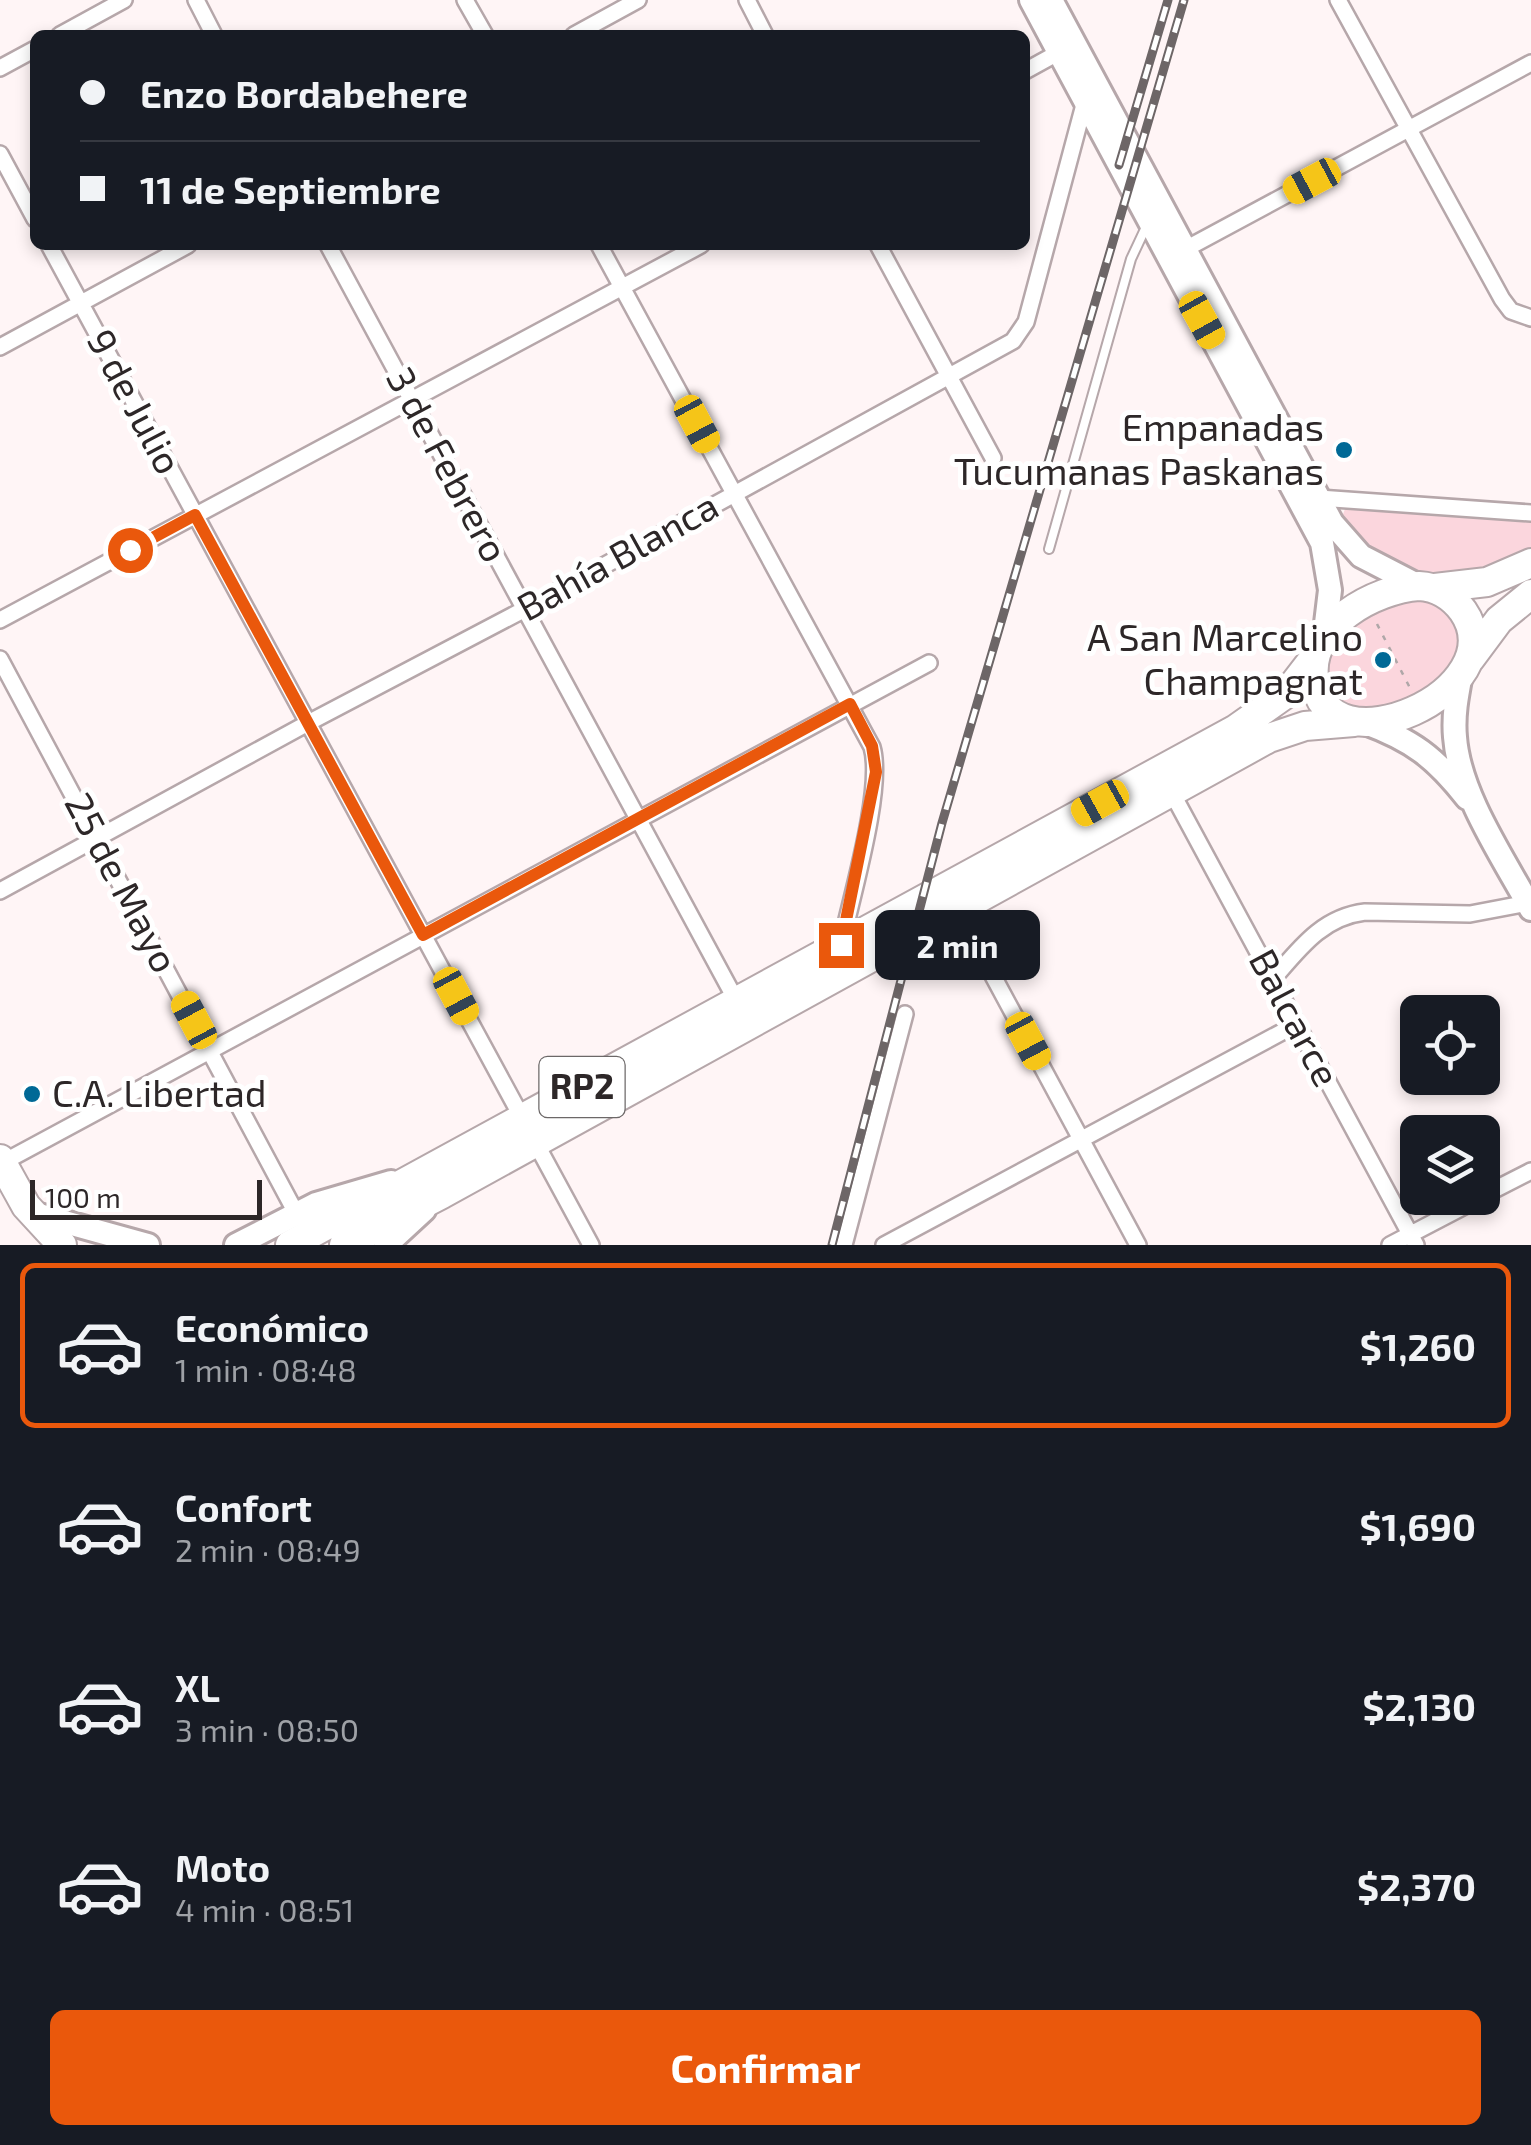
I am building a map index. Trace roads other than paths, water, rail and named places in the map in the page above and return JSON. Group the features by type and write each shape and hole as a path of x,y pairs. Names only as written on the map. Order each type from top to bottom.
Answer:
{"highway":[{"name":"RP2","path":"529,1131 737,1002 1246,723 1286,693 1347,614 1368,600 1398,589 1487,582 1531,564"},
{"path":"1427,587 1454,601 1467,618 1471,636 1465,667"},
{"name":"RP2","path":"290,1245 435,1182 958,909 1269,738 1304,726 1407,714 1439,695 1499,620 1531,594"},
{"path":"1319,649 1315,685 1324,702 1359,722"},
{"path":"1,1161 32,1213 62,1245"},
{"name":"RP2","path":"344,1245 435,1182"},
{"path":"0,1195 29,1231 46,1245"}],"main road":[{"path":"1031,0 1067,48 1322,543 1330,590 1319,649"},
{"path":"1050,0 1085,100 1148,223 1176,254 1332,524 1361,556 1427,587"},
{"path":"1465,667 1454,736 1458,756 1478,812 1530,906"},
{"path":"1359,722 1401,737 1424,751 1478,812"},
{"path":"236,1245 296,1213 340,1196 435,1182"},
{"path":"386,1245 435,1182"},
{"path":"32,1213 148,1245"}],"street":[{"path":"69,30 124,0"},
{"path":"196,0 211,30"},
{"path":"466,0 481,30"},
{"path":"583,30 638,0"},
{"path":"746,0 763,30"},
{"path":"1338,0 1502,299 1526,317"},
{"path":"1030,68 1067,48"},
{"path":"0,68 30,51"},
{"path":"1176,254 1531,63"},
{"name":"Bahía Blanca","path":"0,891 1013,341 1023,329 1085,100"},
{"path":"0,154 30,210"},
{"name":"9 de Julio","path":"52,250 591,1245"},
{"path":"0,347 179,250"},
{"name":"3 de Febrero","path":"331,250 737,1002"},
{"path":"602,250 872,746 876,772 841,945"},
{"path":"0,620 691,250"},
{"path":"881,250 993,458"},
{"path":"1320,498 1531,513"},
{"name":"25 de Mayo","path":"0,659 296,1213"},
{"path":"1,1161 929,663"},
{"name":"Balcarce","path":"1171,792 1414,1240"},
{"path":"1272,979 1320,928 1348,915 1470,914 1530,906"},
{"path":"958,909 1138,1245"},
{"path":"844,1245 904,1014"},
{"path":"884,1245 1297,1024"},
{"path":"1500,1187 1531,1170"},
{"path":"1390,1245 1414,1240 1453,1215"}],"lane":[{"path":"1048,549 1131,259 1148,223"}],"railway":[{"path":"1119,165 1168,0"},
{"path":"832,1245 942,823 1184,0"}],"place":[{"name":"Empanadas Tucumanas Paskanas","path":"1344,450"},
{"name":"A San Marcelino Champagnat","path":"1383,660"},
{"name":"C.A. Libertad","path":"32,1094"}]}
